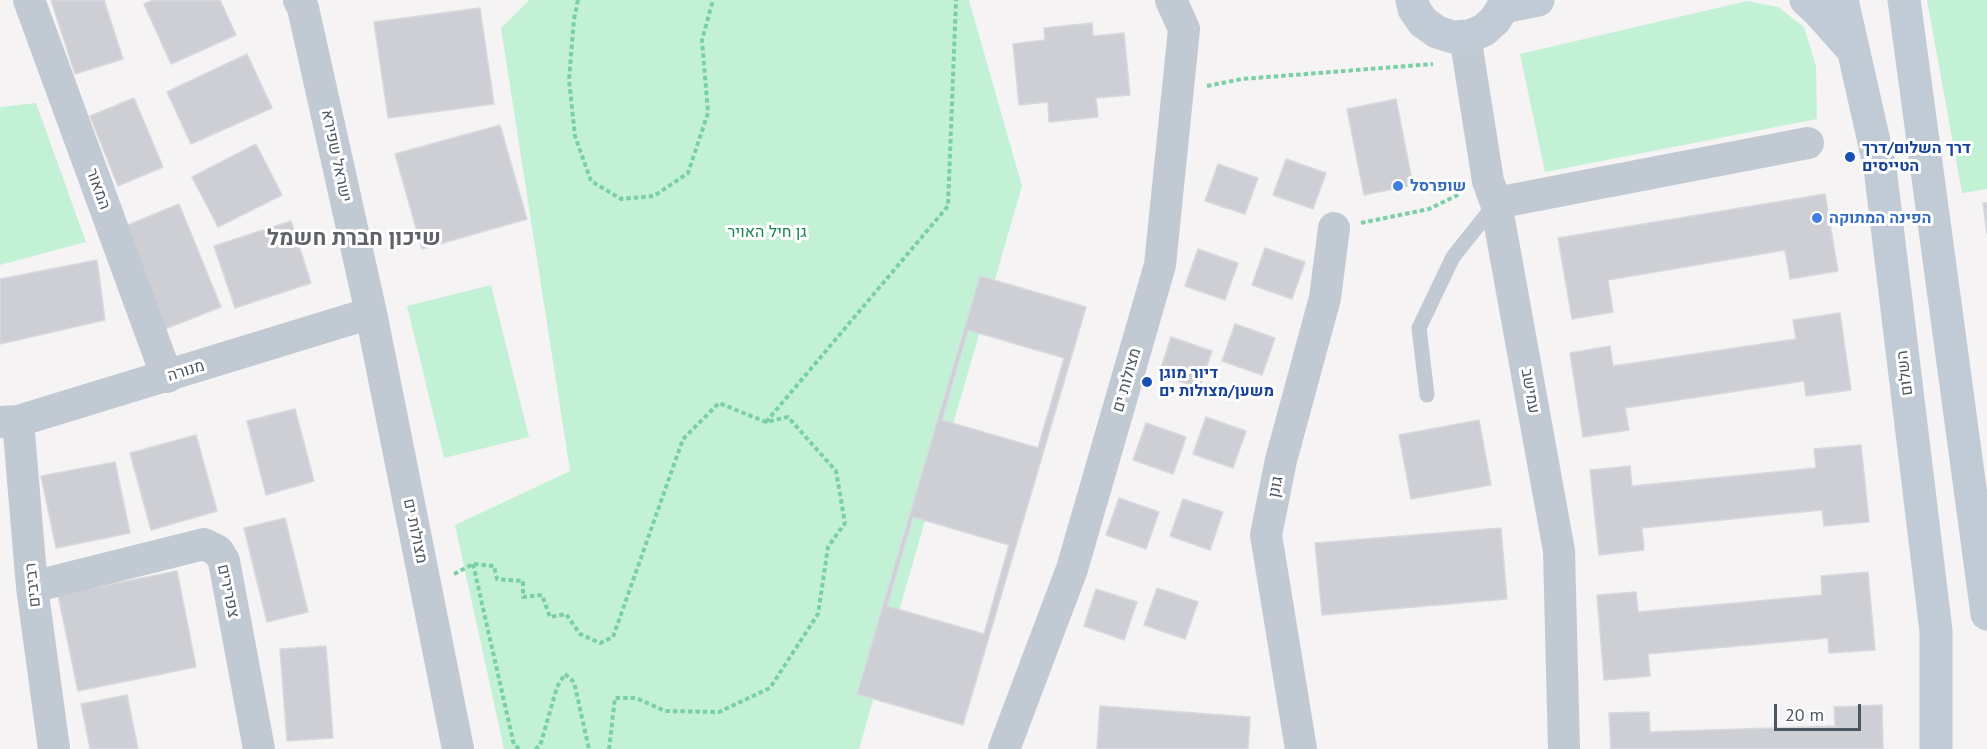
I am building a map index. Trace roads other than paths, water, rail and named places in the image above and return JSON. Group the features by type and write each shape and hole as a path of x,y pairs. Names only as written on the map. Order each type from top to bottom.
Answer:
{"main road":[{"path":"1412,0 1414,9 1423,22 1437,32 1453,37 1467,49 1495,20 1504,4 1538,0"},
{"path":"1806,0 1856,52"},
{"name":"השלום","path":"1842,0 1856,52 1880,168 1934,619 1936,749"},
{"path":"1904,0 1987,614"}],"street":[{"name":"המאור","path":"29,0 167,377"},
{"name":"ישראל שפירא","path":"299,0 370,314"},
{"name":"מצולות ים","path":"1004,749 1072,569 1160,266 1184,29 1172,0"},
{"name":"עמישב","path":"1467,49 1488,181 1496,203 1559,550 1564,749"},
{"path":"1496,203 1808,143"},
{"name":"גונן","path":"1301,749 1266,535 1281,460 1325,298 1334,228"},
{"name":"מנורה","path":"9,422 167,377 370,314"},
{"name":"מצולות ים","path":"370,314 458,749"},
{"name":"רביבים","path":"9,422 54,749"},
{"name":"צפרירים","path":"32,587 204,544 218,551 224,561 259,749"}],"lane":[{"path":"1427,395 1419,328 1453,257 1496,203"}],"place":[{"name":"דרך השלום/דרך הטייסים","path":"1850,157"},
{"name":"שופרסל","path":"1398,186"},
{"name":"הפינה המתוקה","path":"1817,218"},
{"name":"דיור מוגן משען/מצולות ים","path":"1147,382"}],"district":[{"name":"שיכון חברת חשמל","path":"354,239"}],"park label":[{"name":"גן חיל האויר","path":"767,232"}]}
